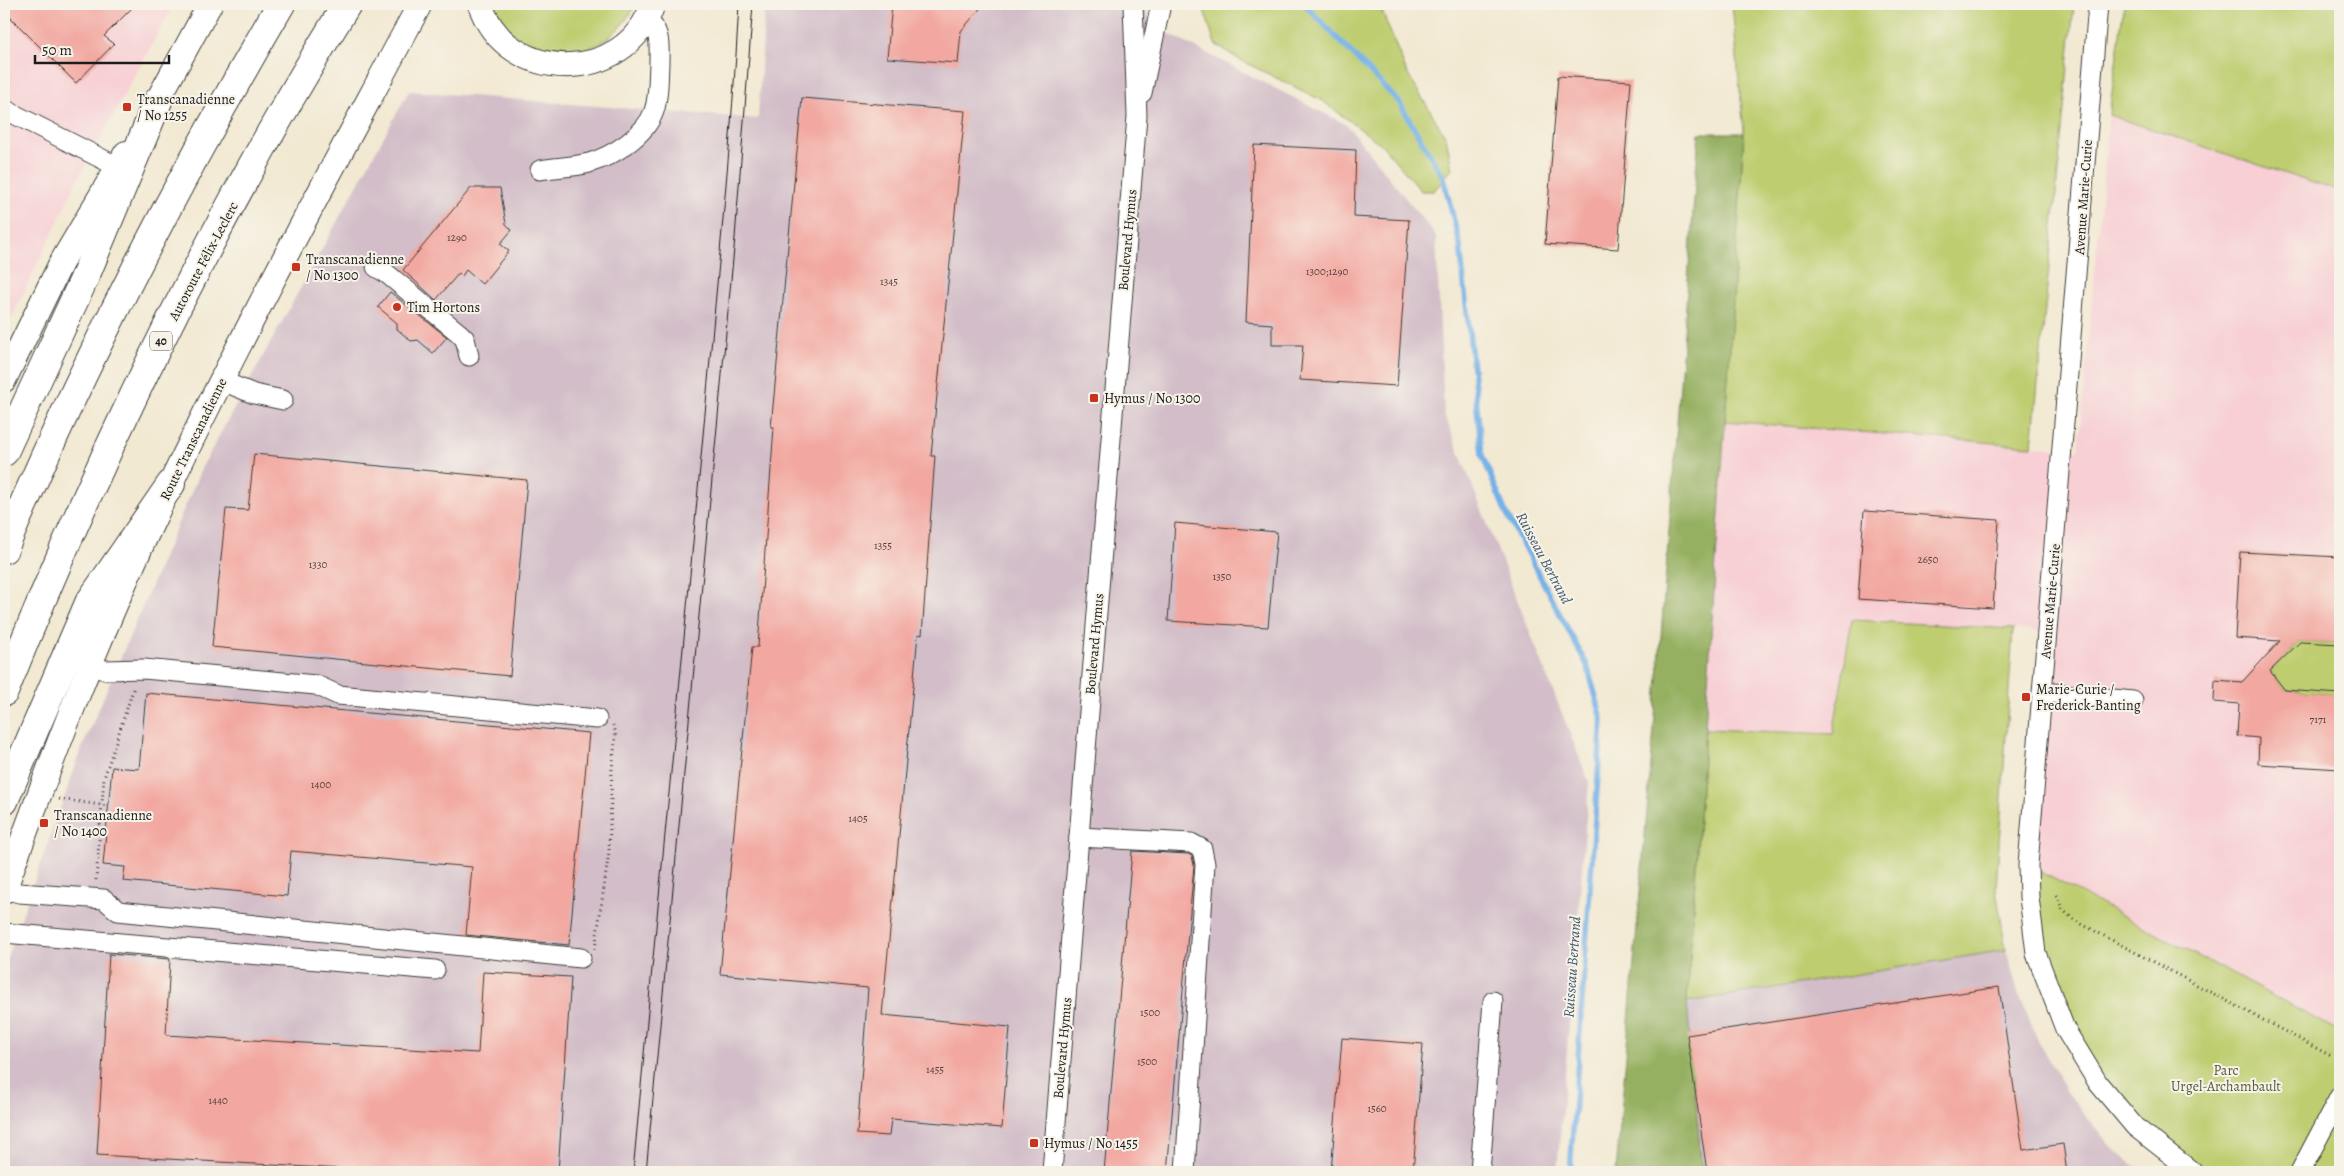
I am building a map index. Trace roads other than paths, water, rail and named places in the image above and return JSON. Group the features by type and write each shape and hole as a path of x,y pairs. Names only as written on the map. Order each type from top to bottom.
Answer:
{"highway":[{"path":"4,550 77,388 135,270 200,148 282,4"},
{"name":"Autoroute Félix-Leclerc","path":"4,692 81,511 169,326 268,139 347,4"},
{"path":"4,452 85,277 158,101"},
{"path":"4,801 89,603 171,484"}],"main road":[{"path":"4,380 61,263 158,101 210,4"},
{"name":"Route Transcanadienne","path":"4,890 48,768 89,666 171,484 222,381 420,4"},
{"path":"480,4 489,24 506,43 528,57 554,65 591,63 608,56 628,41 649,11"}],"street":[{"name":"Boulevard Hymus","path":"1052,1172 1137,116 1133,4"},
{"name":"Boulevard Hymus","path":"1137,116 1161,4"},
{"name":"Avenue Marie-Curie","path":"2098,4 2028,865 2029,897 2036,953 2064,1030 2098,1083 2135,1127 2193,1172"},
{"path":"540,170 589,163 602,158 620,148 645,126 655,104 660,44 649,11"},
{"path":"4,109 118,167"},
{"path":"376,267 386,273 459,333 465,339 468,356"},
{"path":"222,381 254,394 283,400"},
{"path":"89,666 105,670 144,669 316,685 338,695 598,719"},
{"path":"2043,692 2133,701"},
{"path":"1079,838 1191,842 1202,849 1205,864 1185,1172"},
{"path":"4,890 20,893 104,899 118,911 581,958"},
{"path":"4,933 435,970"},
{"path":"1480,1172 1493,1001"},
{"path":"2300,1172 2340,1096"}],"waterway":[{"name":"Ruisseau Bertrand","path":"1304,4 1399,102 1443,177 1460,244 1482,455 1506,513 1587,665 1602,719 1570,1172"}],"tram line":[{"path":"633,1172 720,253 733,104 739,4"},
{"path":"646,1172 735,238 753,4"}],"place":[{"name":"Transcanadienne / No 1255","path":"127,107"},
{"name":"Transcanadienne / No 1300","path":"296,267"},
{"name":"Tim Hortons","path":"397,307"},
{"name":"Hymus / No 1300","path":"1094,398"},
{"name":"Marie-Curie / Frederick-Banting","path":"2026,697"},
{"name":"Transcanadienne / No 1400","path":"44,823"},
{"name":"Hymus / No 1455","path":"1034,1143"}],"park label":[{"name":"Parc Urgel-Archambault","path":"2226,1078"}]}
